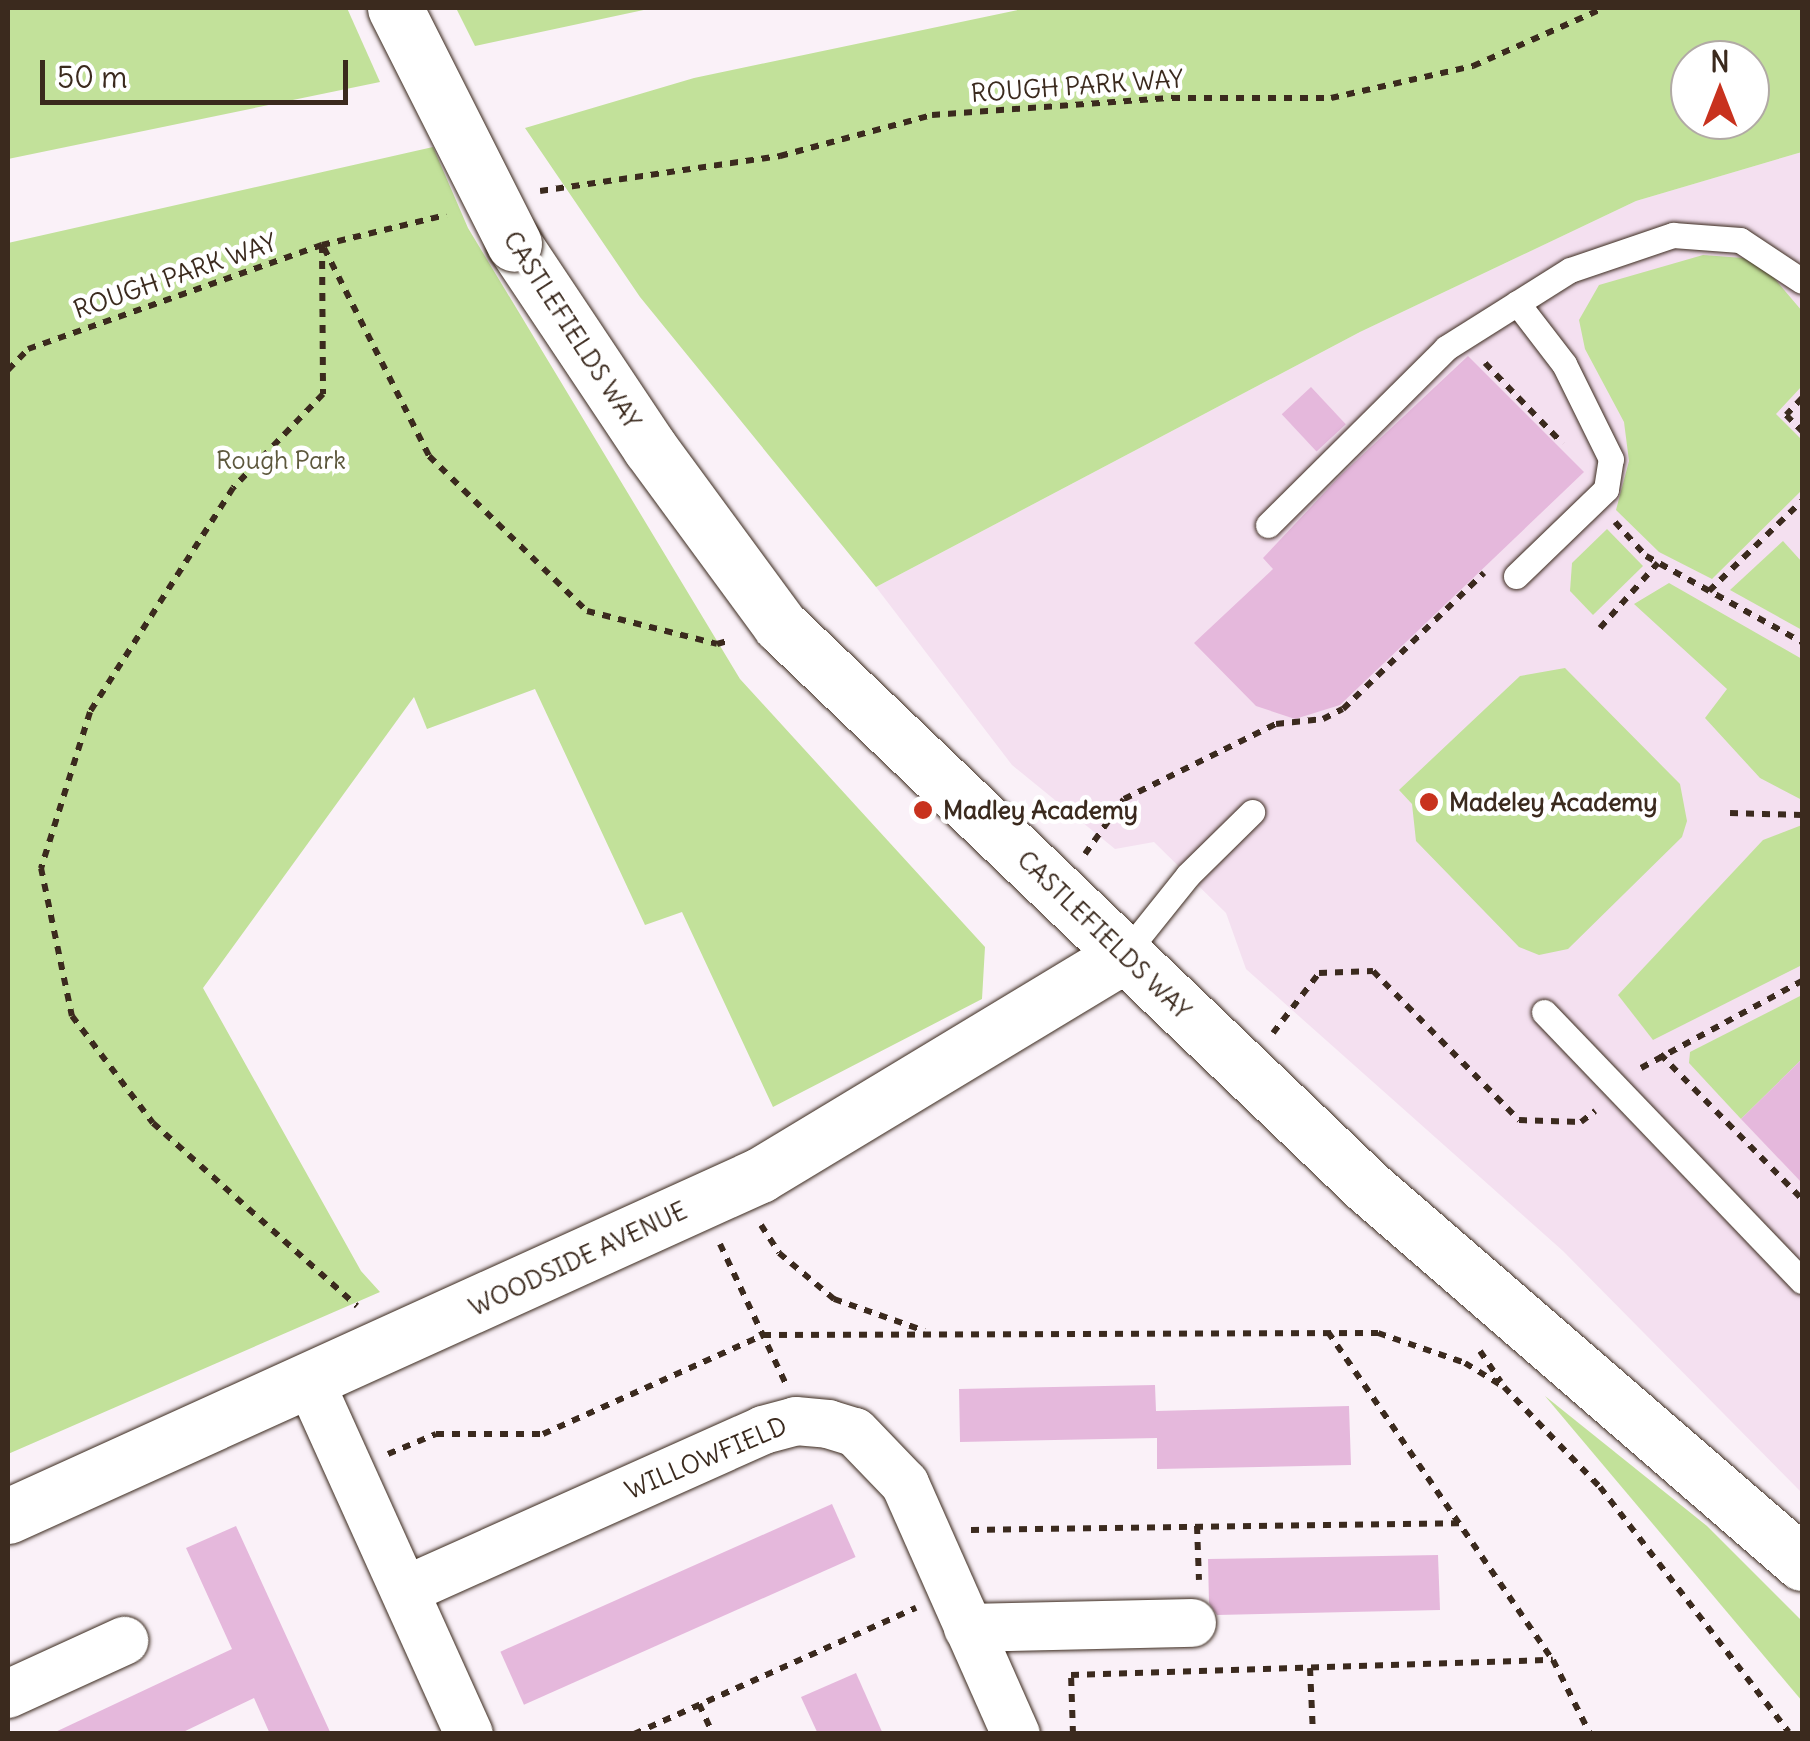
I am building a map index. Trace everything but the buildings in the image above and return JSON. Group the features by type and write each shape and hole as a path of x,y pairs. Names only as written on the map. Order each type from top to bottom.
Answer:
{"main road":[{"name":"CASTLEFIELDS WAY","path":"395,8 514,244 640,434 780,625 1369,1188 1802,1562"},
{"name":"WOODSIDE AVENUE","path":"8,1516 397,1343 720,1193 1124,955"}],"street":[{"path":"310,1382 469,1734"},
{"name":"WILLOWFIELD","path":"406,1590 763,1430 804,1421 855,1432 905,1484 1016,1734"},
{"path":"960,1610 1192,1623"},
{"path":"8,1694 124,1641"}],"lane":[{"path":"1268,525 1461,338 1570,270 1673,235 1740,240 1791,267 1802,281"},
{"path":"1516,576 1606,489 1611,460 1564,364 1517,303"},
{"path":"1124,955 1188,875 1252,812"},
{"path":"1544,1012 1802,1281"}],"path":[{"name":"ROUGH PARK WAY","path":"545,190 780,156 932,115 1172,98 1331,98 1474,66 1604,8"},
{"name":"ROUGH PARK WAY","path":"8,370 28,349 322,245 364,235"},
{"path":"322,245 429,456 588,611 717,644 780,625"},
{"path":"322,245 323,394 234,488 90,712 41,868 72,1016 153,1123 397,1343"},
{"path":"1461,338 1574,455"},
{"path":"1802,398 1786,415 1802,431"},
{"path":"1709,591 1802,501"},
{"path":"1610,517 1658,563 1802,642"},
{"path":"1600,628 1658,563"},
{"path":"1057,890 1124,800 1276,724 1323,719 1342,710 1488,570"},
{"path":"1730,813 1802,815"},
{"path":"1245,1070 1319,973 1373,971 1518,1120 1581,1122 1599,1108"},
{"path":"1638,1070 1660,1054 1802,981"},
{"path":"1660,1054 1802,1199"},
{"path":"720,1193 779,1253 834,1299 904,1328 952,1334"},
{"path":"720,1193 763,1336 804,1421"},
{"path":"1327,1331 1553,1660 1590,1734"},
{"path":"350,1469 436,1434 543,1434 763,1336 1378,1333 1413,1344 1504,1387 1600,1487 1789,1732"},
{"path":"925,1530 1459,1523"},
{"path":"634,1734 700,1704 960,1610"},
{"path":"1073,1734 1070,1676 1553,1660"},
{"path":"1310,1668 1313,1734"},
{"path":"700,1704 713,1734"}],"shaded area":[{"name":"Madeley Academy","path":"1802,152 1802,1493 1563,1251 1246,969 1226,913 1154,842 1115,849 1012,765 876,587 1360,332 1636,201"}],"green space":[{"path":"8,8 347,8 380,82 8,159"},
{"path":"456,8 653,8 475,46"},
{"path":"1027,8 1802,8 1802,152 1636,201 1360,332 876,587 640,297 525,128 694,78"},
{"name":"Rough Park","path":"433,147 468,228 740,679 985,947 982,999 773,1107 682,912 645,925 535,689 427,729 414,697 203,988 361,1271 380,1292 8,1454 8,243"},
{"path":"1703,255 1743,258 1769,272 1802,311 1802,386 1776,414 1802,440 1802,490 1712,579 1659,552 1616,510 1629,461 1624,422 1585,349 1579,320 1599,285"},
{"path":"1607,529 1643,566 1593,615 1570,591 1572,563"},
{"path":"1783,541 1802,562 1802,630 1730,590"},
{"path":"1669,583 1802,659 1802,800 1760,778 1705,718 1727,689 1634,604"},
{"path":"1565,668 1680,784 1687,821 1682,837 1568,949 1539,955 1519,947 1416,841 1412,804 1399,790 1520,676"},
{"path":"1802,825 1802,965 1653,1040 1618,995 1763,840"},
{"path":"1802,995 1802,1059 1741,1119 1689,1063 1690,1052"},
{"path":"1545,1396 1707,1526 1802,1621 1802,1701"}],"place":[{"name":"Madeley Academy","path":"1429,802"},
{"name":"Madley Academy","path":"923,810"}]}
